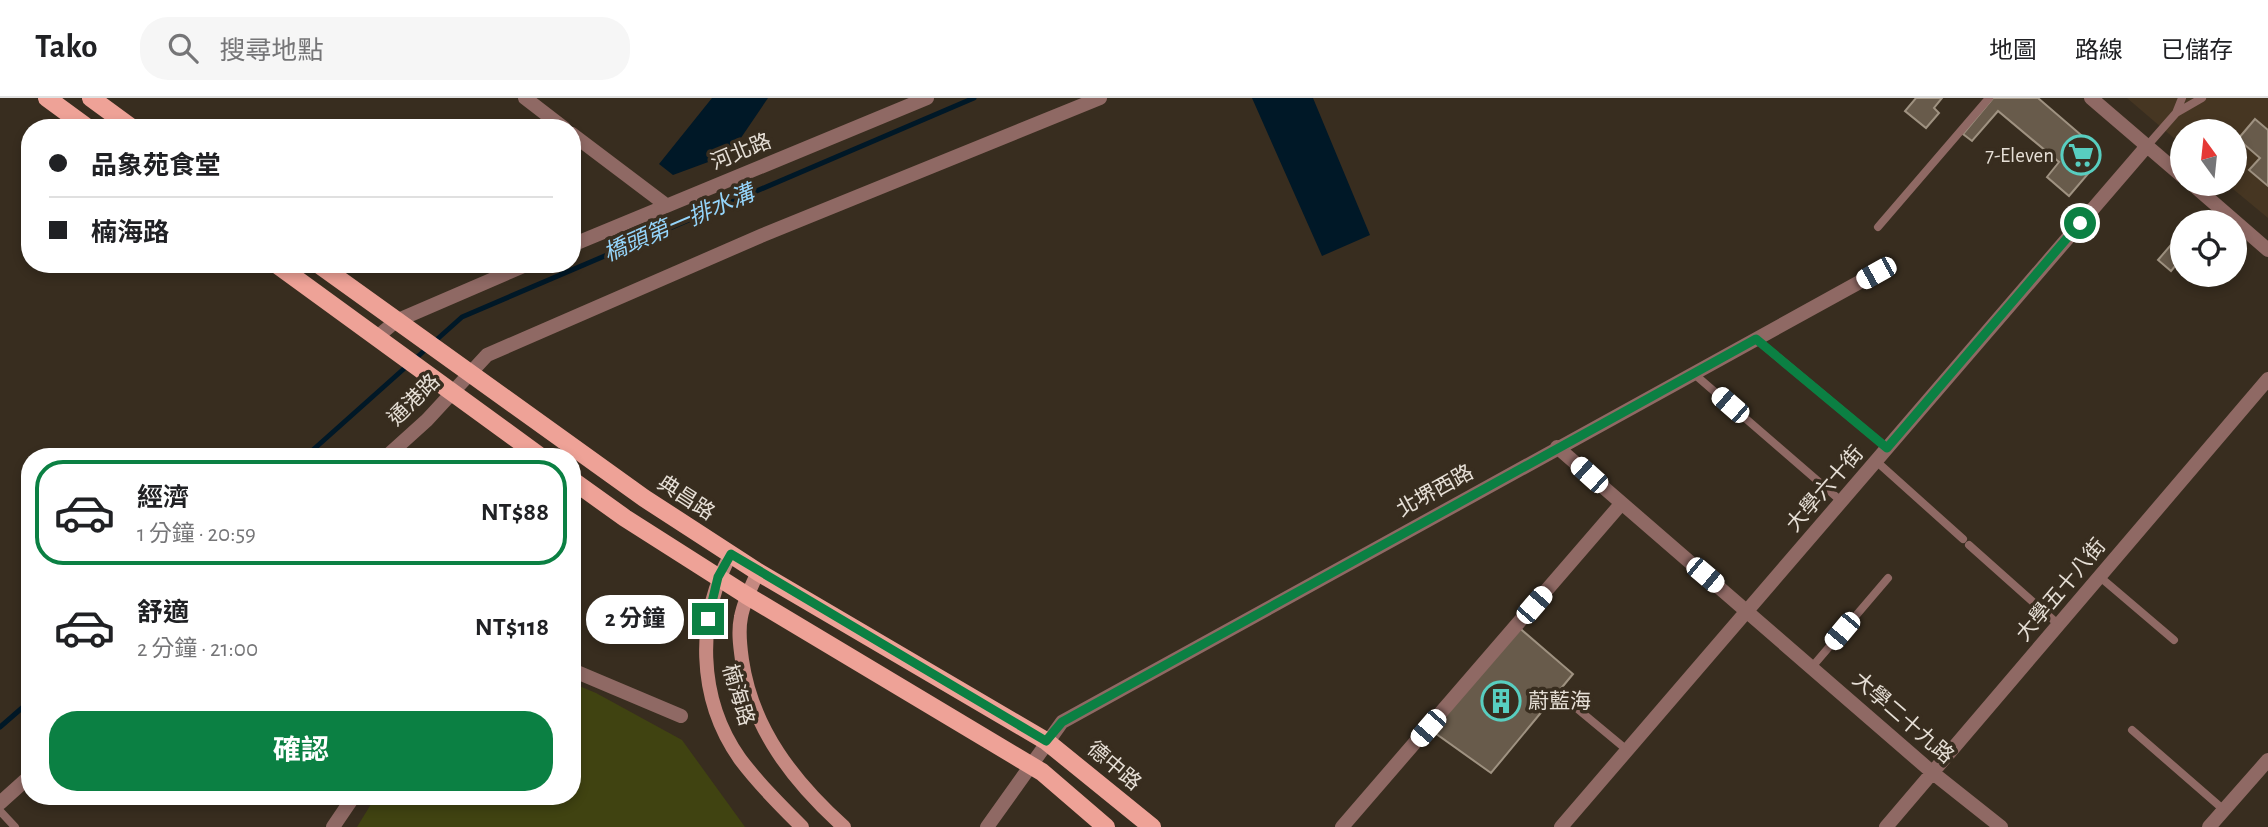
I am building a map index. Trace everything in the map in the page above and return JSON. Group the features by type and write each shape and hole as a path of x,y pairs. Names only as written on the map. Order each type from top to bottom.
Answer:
{"main road":[{"path":"47,98 76,119"},
{"path":"91,98 120,119"},
{"path":"288,273 529,448"},
{"name":"典昌路","path":"331,273 575,448"},
{"name":"典昌路","path":"581,452 644,498 758,572 1046,741"},
{"path":"581,486 625,518 747,595 1030,764 1106,827"},
{"name":"德中路","path":"1046,741 1152,827"}],"street":[{"path":"525,98 552,119"},
{"name":"河北路","path":"581,241 927,98"},
{"name":"通港路","path":"396,448 427,420 466,369 487,355 737,246 1100,98"},
{"path":"2091,98 2170,166"},
{"path":"581,141 666,205"},
{"name":"大學六十街","path":"1561,827 2147,146"},
{"path":"2206,196 2268,250"},
{"path":"382,342 403,325 510,273"},
{"name":"北堺西路","path":"987,827 1062,722 1876,273"},
{"name":"大學五十八街","path":"1885,827 2268,379"},
{"name":"大學二十九路","path":"1557,447 1933,773 2001,827"},
{"path":"1342,827 1621,504"},
{"name":"楠海路","path":"731,554 718,577 710,601 705,636 706,668 718,713 739,757 767,793 802,827"},
{"name":"楠海路","path":"758,572 740,619 739,642 752,706 775,750 824,809 844,827"},
{"path":"581,674 681,716"},
{"path":"2209,827 2268,760"},
{"path":"0,803 21,784"},
{"path":"333,827 348,805"},
{"name":"楠海路","path":"824,809 855,827"}],"lane":[{"path":"1878,227 1989,98"},
{"path":"2176,113 2182,98"},
{"path":"2147,146 2176,113 2202,98"},
{"path":"1756,339 1887,448"},
{"path":"1693,373 1841,501"},
{"path":"1876,461 2059,625"},
{"path":"2099,577 2174,640"},
{"path":"1812,667 1888,578"},
{"path":"1562,696 1627,750"},
{"path":"2132,730 2224,810"},
{"path":"0,811 15,827"}],"shaded area":[{"path":"2127,98 2268,98 2268,218 2241,196 2247,196 2247,119 2170,119 2170,135"}],"green space":[{"path":"581,687 682,740 745,827 357,827 370,805 581,805"}],"water":[{"path":"712,98 768,98 730,154 673,175 659,164"},
{"path":"1252,98 1313,98 1370,235 1322,256"}],"building":[{"path":"1916,98 1942,98 1934,108 1939,113 1926,128 1905,111"},
{"path":"1993,98 2038,98 2095,147 2089,153 2099,161 2069,196 2047,177 2059,162 1998,111 1972,141 1963,134"},
{"path":"2255,119 2268,130 2268,186 2249,170 2260,158 2247,147 2247,128"},
{"path":"2170,246 2170,270 2158,260"},
{"name":"蔚藍海","path":"1516,625 1573,674 1491,773 1428,728"}],"waterway":[{"name":"橋頭第一排水溝","path":"581,266 974,98"},
{"name":"橋頭第一排水溝","path":"415,359 462,317 565,273"},
{"name":"橋頭第一排水溝","path":"315,448 407,366"},
{"name":"橋頭第一排水溝","path":"0,727 21,709"}],"place":[{"name":"7-Eleven","path":"2081,155"},
{"name":"蔚藍海","path":"1501,701"}],"route":[{"path":"708,619 710,601 718,577 731,554 1046,741 1062,722 1756,339 1887,448 2080,223"}]}
